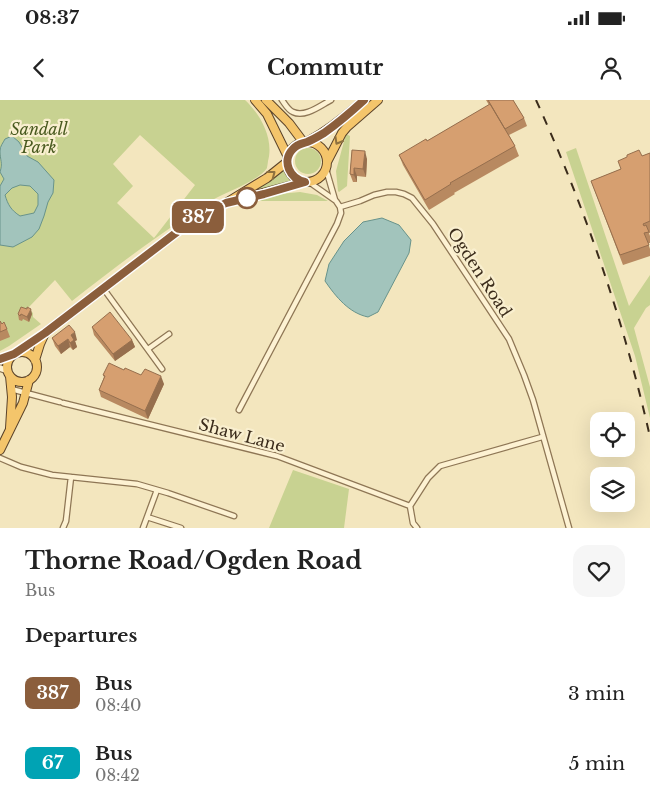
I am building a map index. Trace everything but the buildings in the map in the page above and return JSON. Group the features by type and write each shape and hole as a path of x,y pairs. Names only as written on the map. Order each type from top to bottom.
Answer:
{"highway":[{"path":"255,100 267,114 288,159 288,169 298,180 307,182"},
{"path":"266,100 306,143 314,144 321,148 325,154 326,165"},
{"path":"9,430 12,397 6,372 10,358 194,219 226,203 267,178 288,159 294,147 324,133 364,100"},
{"path":"226,203 319,178 342,133 378,100"},
{"path":"35,360 45,333"},
{"path":"6,372 14,380 23,382 29,380 35,374 37,369 35,360 31,355 26,353 15,354"},
{"path":"0,450 20,410 29,380"}],"street":[{"path":"282,100 291,111 301,114 331,100"},
{"path":"239,410 337,224 341,213 326,165"},
{"path":"307,182 336,201"},
{"name":"Ogden Road","path":"340,207 387,192 404,194 412,198 433,224 509,339 533,400 568,528"},
{"path":"103,288 162,369"},
{"path":"148,349 169,334"},
{"path":"0,359 15,354"},
{"name":"Shaw Lane","path":"11,389 277,456 410,506"},
{"path":"417,528 413,524 410,506 428,478 440,466 542,437"},
{"path":"0,458 21,467 52,475 137,484 234,516"},
{"path":"64,528 71,477"},
{"path":"144,528 157,490"},
{"path":"147,517 181,528"}],"green space":[{"name":"Sandall Park","path":"0,100 245,100 251,106 265,128 269,144 267,168 258,177 213,199 140,249 72,301 55,280 28,308 33,313 33,317 41,324 0,351","holes":["140,135 195,185 154,238 117,203 133,186 113,164"]},
{"path":"346,134 350,136 347,186 339,192 336,171"},
{"path":"308,148 317,152 321,161 317,170 308,174 299,170 295,161 299,152"},
{"path":"576,148 629,306 650,275 650,305 646,308 634,328 650,387 650,418 635,356 566,152"},
{"path":"284,169 285,174 294,182 270,189 254,190 272,179"},
{"path":"300,192 317,195 328,201 259,201 279,194"},
{"path":"293,470 349,489 344,528 269,528"}],"water":[{"path":"12,136 19,142 27,156 38,162 54,180 53,193 39,229 32,237 13,247 0,245 0,186 4,179 0,172 0,151 5,139","holes":["20,185 30,186 38,194 38,205 34,213 20,216 10,207 5,195 12,188"]},
{"path":"382,218 399,225 411,240 409,253 378,312 368,317 349,308 338,298 325,281 329,264 344,241 363,222"}],"railway":[{"path":"536,100 571,182 602,266 628,351 650,437"}],"bus line":[{"name":"387","path":"0,359 14,354 45,333 194,219 226,203 305,182 295,178 288,169 287,162 291,150 297,145 324,133 364,100"}]}
